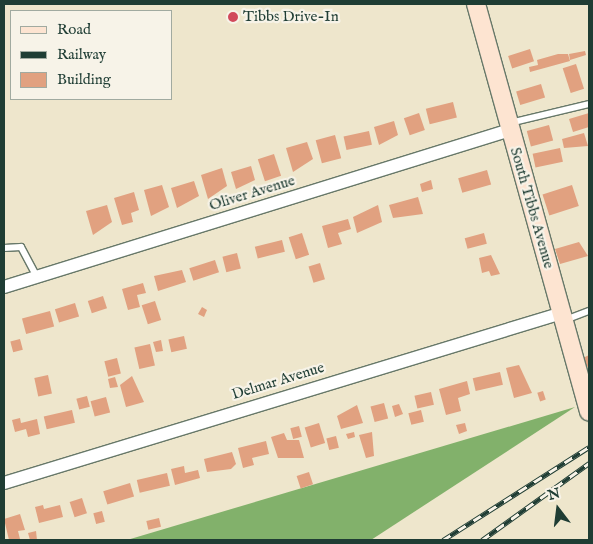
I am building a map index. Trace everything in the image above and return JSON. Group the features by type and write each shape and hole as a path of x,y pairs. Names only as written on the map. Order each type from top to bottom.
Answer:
{"main road":[{"name":"South Tibbs Avenue","path":"476,4 589,412"}],"street":[{"name":"Oliver Avenue","path":"4,287 510,127"},
{"name":"Delmar Avenue","path":"4,483 563,317"}],"lane":[{"path":"510,127 586,104 589,96"},
{"path":"4,248 21,247 37,277"},
{"path":"563,317 589,310"}],"green space":[{"path":"575,407 371,540 127,540"}],"building":[{"path":"530,49 534,61 512,68 508,56"},
{"path":"585,51 586,55 570,60 569,54"},
{"path":"558,54 568,54 570,61 530,72 529,67 538,65 537,60"},
{"path":"576,64 584,89 571,93 563,68"},
{"path":"541,84 545,97 520,105 516,92"},
{"path":"453,102 457,118 430,124 426,109"},
{"path":"419,113 425,130 410,135 404,118"},
{"path":"589,113 589,127 573,132 569,119"},
{"path":"394,121 398,135 379,145 374,127"},
{"path":"549,125 553,140 531,146 527,131"},
{"path":"369,131 372,145 346,150 344,136"},
{"path":"584,133 588,146 564,148 562,139"},
{"path":"335,135 341,158 322,163 316,140"},
{"path":"307,142 313,159 293,172 286,148"},
{"path":"560,148 563,162 536,168 533,154"},
{"path":"274,154 281,176 265,181 258,159"},
{"path":"251,166 255,180 236,189 231,172"},
{"path":"222,168 227,186 208,199 201,175"},
{"path":"487,170 491,184 462,193 458,178"},
{"path":"431,180 433,189 422,192 420,184"},
{"path":"194,181 199,196 177,208 171,188"},
{"path":"162,185 169,207 151,216 144,190"},
{"path":"572,185 579,206 549,216 543,195"},
{"path":"134,192 139,210 131,213 133,222 122,225 114,198"},
{"path":"418,197 423,214 393,218 389,205"},
{"path":"107,205 112,222 93,235 86,211"},
{"path":"378,205 382,222 357,233 353,217"},
{"path":"348,219 351,229 338,233 342,244 328,248 322,226"},
{"path":"302,233 309,255 296,259 289,237"},
{"path":"484,233 487,244 468,249 465,238"},
{"path":"282,240 285,252 258,258 255,247"},
{"path":"579,242 588,256 560,264 555,249"},
{"path":"237,253 241,269 226,272 222,257"},
{"path":"491,255 500,274 491,276 489,271 482,273 479,258"},
{"path":"215,260 219,272 193,281 189,268"},
{"path":"320,263 325,279 313,283 309,267"},
{"path":"182,270 186,282 158,291 154,276"},
{"path":"143,283 146,293 137,295 140,307 128,310 122,289"},
{"path":"103,296 107,308 92,313 88,301"},
{"path":"155,301 161,320 148,324 142,305"},
{"path":"75,303 79,316 59,323 55,309"},
{"path":"202,307 207,310 204,317 198,314"},
{"path":"50,311 54,326 26,334 22,319"},
{"path":"184,336 187,349 171,352 168,340"},
{"path":"20,339 23,350 13,352 10,342"},
{"path":"161,340 163,351 156,352 153,342"},
{"path":"150,344 155,365 139,369 134,348"},
{"path":"589,355 589,370 583,358"},
{"path":"117,358 121,374 108,377 104,361"},
{"path":"519,365 532,393 514,398 506,368"},
{"path":"500,372 503,385 476,391 473,378"},
{"path":"48,375 52,394 38,396 34,378"},
{"path":"132,376 144,402 126,407 120,385"},
{"path":"115,377 118,387 110,388 108,379"},
{"path":"467,381 470,394 458,398 461,411 446,415 439,389"},
{"path":"543,391 546,400 540,401 537,393"},
{"path":"431,392 434,405 417,408 414,396"},
{"path":"87,396 90,407 79,409 76,399"},
{"path":"106,397 110,412 95,417 91,401"},
{"path":"384,403 388,418 375,422 370,407"},
{"path":"399,404 403,414 395,417 392,406"},
{"path":"357,405 363,423 341,429 337,416"},
{"path":"72,410 75,423 47,429 44,417"},
{"path":"421,410 424,422 411,425 408,413"},
{"path":"20,418 21,423 37,419 40,434 28,437 26,429 15,432 12,420"},
{"path":"319,423 325,443 311,447 305,427"},
{"path":"465,423 467,431 459,434 456,425"},
{"path":"299,426 302,437 293,439 290,428"},
{"path":"354,432 355,437 348,439 346,434"},
{"path":"372,432 374,456 366,458 359,435"},
{"path":"284,433 287,440 299,440 304,458 278,458 271,437"},
{"path":"336,436 339,448 329,450 326,438"},
{"path":"266,441 269,454 252,458 254,465 243,468 238,448"},
{"path":"232,452 236,464 231,469 207,472 204,459"},
{"path":"184,466 185,473 198,470 200,478 175,485 171,469"},
{"path":"309,472 313,484 301,488 297,476"},
{"path":"167,473 170,486 140,493 137,480"},
{"path":"130,483 134,496 107,505 103,491"},
{"path":"82,498 87,513 75,517 70,502"},
{"path":"43,505 44,509 60,505 63,517 39,523 35,507"},
{"path":"102,511 105,522 96,524 93,513"},
{"path":"20,514 25,530 18,531 20,539 9,540 4,519"},
{"path":"159,518 161,527 148,530 146,521"},
{"path":"36,531 37,540 30,540 28,533"}],"railway":[{"path":"443,540 589,447"},
{"path":"482,540 589,463"}],"place":[{"name":"Tibbs Drive-In","path":"233,17"}]}
